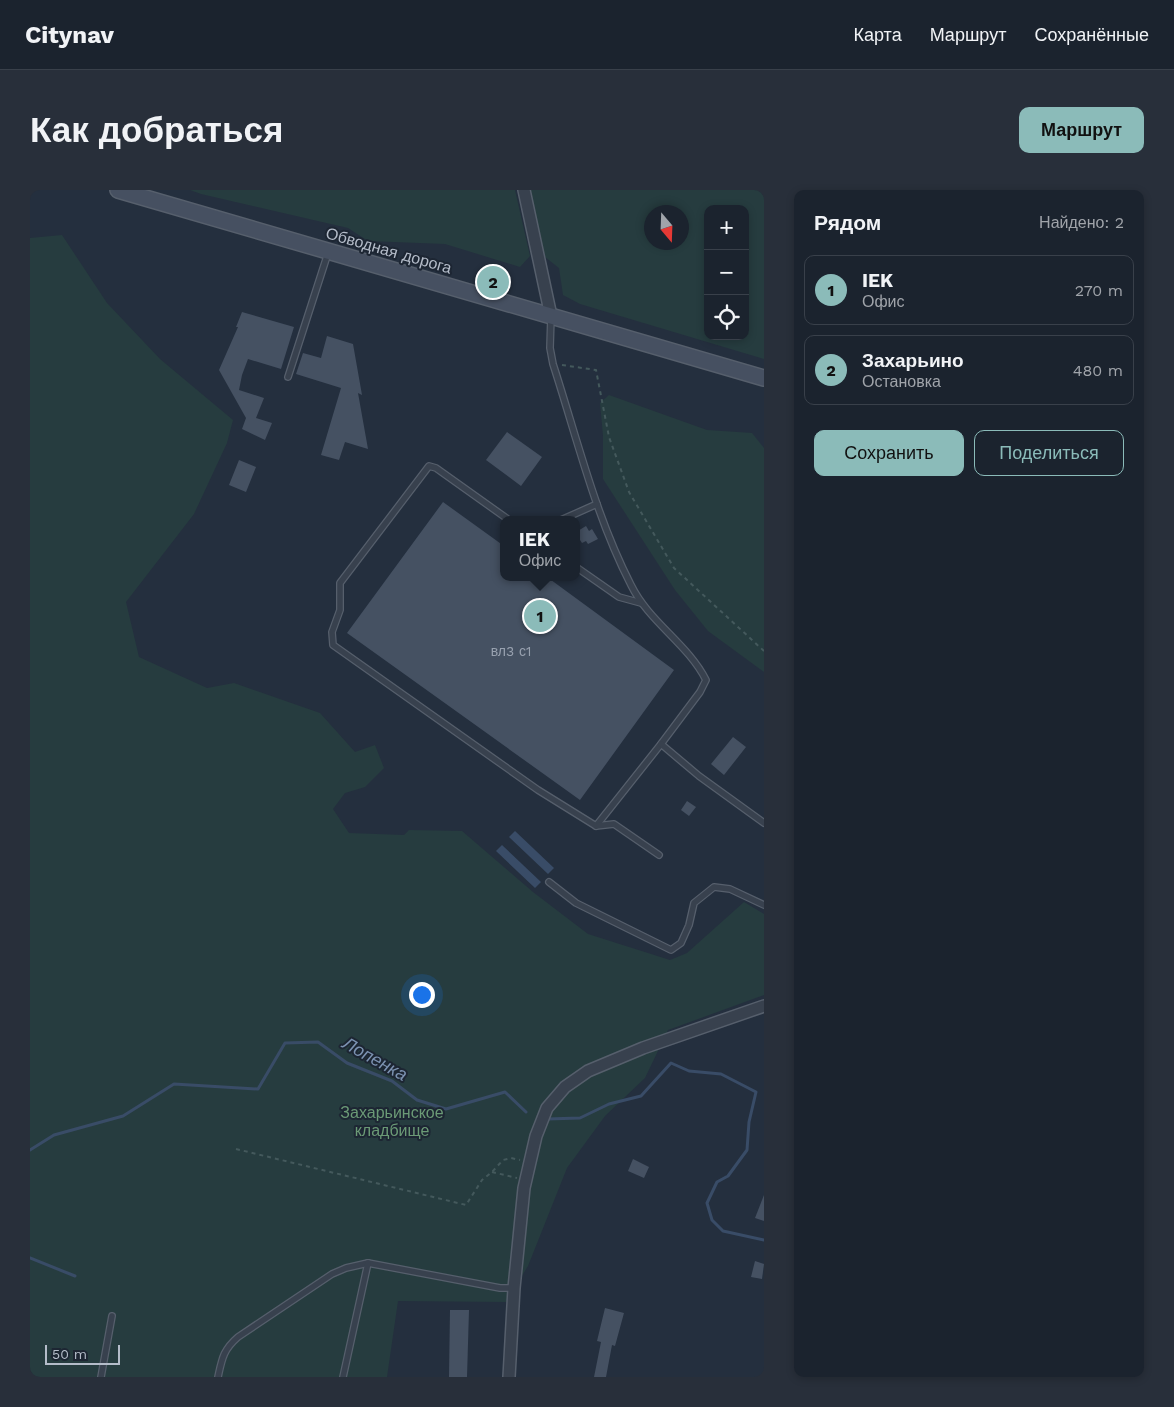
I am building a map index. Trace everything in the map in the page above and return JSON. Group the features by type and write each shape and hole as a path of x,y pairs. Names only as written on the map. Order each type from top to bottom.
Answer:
{"main road":[{"name":"Обводная дорога","path":"118,190 764,378"}],"street":[{"path":"138,190 167,204"},
{"path":"524,190 551,316"},
{"path":"509,1377 514,1288 526,1180 536,1136 547,1108 565,1087 588,1071 643,1048 764,1006"}],"lane":[{"path":"288,376 329,250"},
{"path":"551,316 550,348 553,364 597,504 631,586 641,603 688,655 706,680 700,692 661,744 596,826"},
{"path":"503,516 436,468 429,466 340,583 340,610 332,632 332,645 538,790 596,826 614,824 658,855"},
{"path":"570,516 597,504"},
{"path":"580,570 619,597 641,603"},
{"path":"661,744 698,776 764,823"},
{"path":"549,882 576,903 671,950 681,943 689,926 694,903 714,888 730,889 764,904"},
{"path":"218,1377 222,1357 228,1346 238,1337 332,1274 346,1268 368,1263 500,1288 514,1288"},
{"path":"344,1377 368,1263"},
{"path":"102,1377 112,1316"}],"path":[{"path":"553,364 596,370 608,437 629,492 674,568 764,651"},
{"path":"236,1149 466,1205 482,1180 503,1160 511,1158 530,1161"},
{"path":"492,1172 526,1180"}],"green space":[{"path":"190,190 515,190 530,256 520,267 445,244 368,241 348,228"},
{"path":"530,190 764,190 764,359 580,304 563,295 559,268 545,257"},
{"name":"Захарьинское кладбище","path":"62,235 107,303 160,359 233,420 227,443 194,514 126,602 139,657 207,688 234,683 320,713 355,752 375,745 384,768 365,787 345,793 333,809 349,833 404,835 409,830 462,831 533,892 588,934 670,960 687,953 744,902 764,914 764,995 668,1030 645,1078 605,1116 567,1168 528,1266 506,1302 398,1301 387,1377 30,1377 30,238"},
{"path":"609,395 707,430 752,433 764,448 764,672 708,631 675,590 603,479 603,436 600,403"}],"water":[{"path":"515,831 554,868 548,874 509,837"},
{"path":"502,845 541,882 535,888 496,851"}],"building":[{"path":"242,312 294,327 281,369 248,359 242,375 239,390 264,398 256,418 272,423 265,440 242,429 246,418 219,370 238,327 236,327"},
{"path":"327,336 353,344 362,395 358,393 368,449 345,442 339,460 321,455 341,388 296,374 303,353 321,358"},
{"path":"507,432 542,457 521,486 486,460"},
{"path":"239,460 256,467 246,492 229,485"},
{"path":"443,502 500,543 500,581 552,581 674,670 580,800 347,633"},
{"path":"586,526 589,531 592,529 598,539 588,544 586,541 582,543 580,540 580,530"},
{"path":"733,737 746,747 724,775 711,764"},
{"path":"687,801 696,807 689,816 681,810"},
{"path":"633,1159 649,1167 644,1178 628,1171"},
{"path":"764,1195 764,1221 755,1218"},
{"path":"755,1261 764,1264 762,1279 751,1277"},
{"path":"605,1308 624,1313 615,1346 612,1345 606,1377 594,1377 601,1342 597,1341"},
{"path":"450,1310 469,1310 467,1377 449,1377"}],"waterway":[{"name":"Лопенка","path":"30,1150 54,1135 123,1116 174,1084 258,1089 285,1043 318,1042 347,1063 392,1081 417,1100 446,1109 505,1092 526,1112"},
{"name":"Лопенка","path":"547,1119 580,1118 609,1104 641,1096 671,1063 689,1071 721,1074 756,1092 749,1122 747,1150 728,1176 717,1182 707,1203 712,1220 723,1231 764,1240"},
{"path":"30,1258 75,1276"}],"place":[{"name":"Захарьино","path":"493,282"},
{"name":"IEK","path":"540,616"}]}
